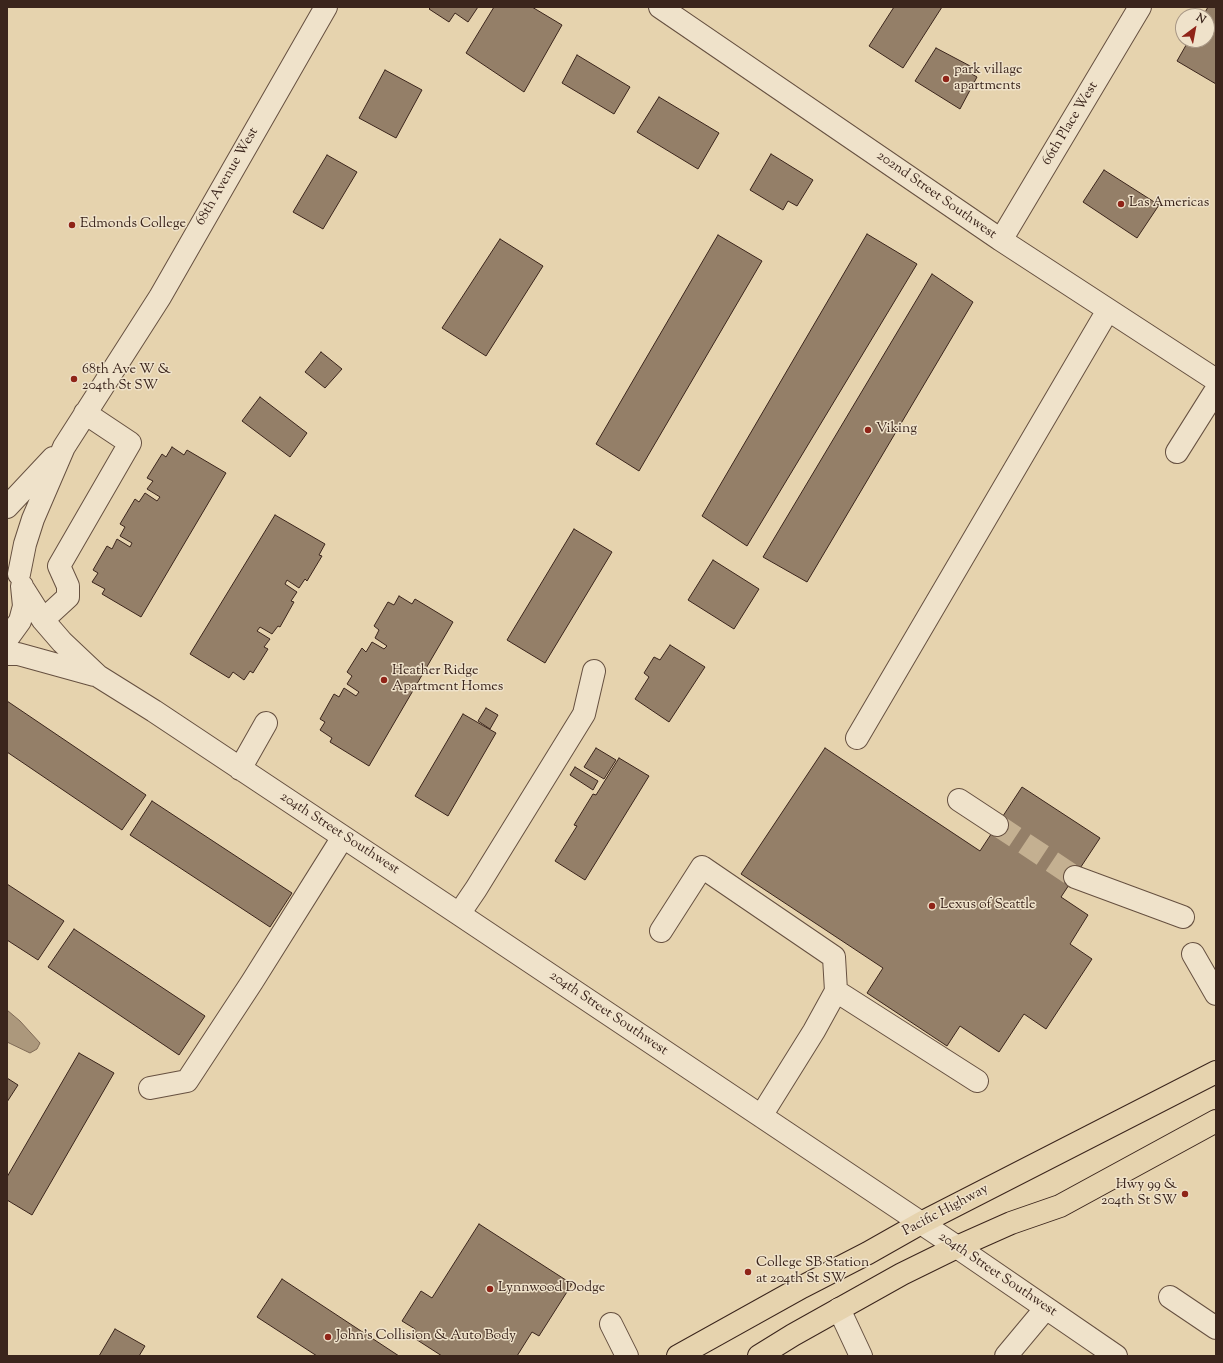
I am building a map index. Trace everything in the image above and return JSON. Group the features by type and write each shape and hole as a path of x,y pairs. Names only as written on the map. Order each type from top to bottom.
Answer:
{"highway":[{"name":"Pacific Highway","path":"678,1356 921,1223 1216,1072"},
{"path":"770,1353 839,1309 957,1247 1011,1222 1060,1206 1216,1121"}],"street":[{"name":"68th Avenue West","path":"7,639 20,621 24,606 17,574 25,544 33,519 64,447 160,297 326,7"},
{"name":"202nd Street Southwest","path":"660,7 1001,240 1216,380"},
{"name":"66th Place West","path":"1001,240 1140,7"},
{"path":"857,738 1108,310"},
{"path":"1177,452 1216,390"},
{"path":"43,620 68,597 68,586 59,566 130,443 85,413"},
{"name":"68th Avenue West","path":"7,507 64,447"},
{"name":"204th Street Southwest","path":"17,574 43,620 62,642 98,676 154,711 459,914 957,1247 1116,1356"},
{"name":"204th Street Southwest","path":"7,654 33,658 98,676"},
{"path":"459,914 584,714 594,671"},
{"path":"240,769 266,723"},
{"path":"959,800 997,825"},
{"path":"150,1088 187,1082 343,837"},
{"path":"661,930 702,867 834,957 836,991 814,1031 761,1116"},
{"path":"1075,877 1183,917"},
{"path":"1193,954 1216,994"},
{"path":"836,991 977,1081"},
{"path":"1170,1297 1216,1328"},
{"path":"1006,1356 1046,1308"},
{"path":"839,1309 861,1356"},
{"path":"611,1324 627,1356"}],"shaded area":[{"path":"7,1010 20,1021 40,1043 37,1049 30,1053 7,1042"}],"building":[{"path":"431,7 478,7 468,22 455,13 449,22 429,9"},
{"path":"494,7 532,7 562,25 524,92 466,53"},
{"path":"894,7 942,7 903,68 869,46"},
{"path":"1216,7 1216,84 1177,61 1184,48 1215,48 1215,8 1207,8"},
{"name":"park village apartments","path":"936,48 972,67 970,73 977,77 960,109 915,81"},
{"path":"577,55 630,87 614,114 562,83"},
{"path":"385,70 422,90 396,138 359,118"},
{"path":"659,97 719,133 698,169 637,132"},
{"path":"771,154 813,180 797,206 788,201 783,210 750,190"},
{"path":"327,155 357,172 323,229 293,212"},
{"name":"Las Americas","path":"1104,170 1159,205 1137,238 1083,202"},
{"path":"867,234 917,264 747,546 702,516"},
{"path":"718,235 762,261 639,471 596,444"},
{"path":"500,239 543,266 486,356 442,328"},
{"name":"Viking","path":"932,274 973,302 807,582 763,557"},
{"path":"321,352 342,369 325,388 305,372"},
{"path":"260,397 307,433 290,457 242,421"},
{"path":"172,447 184,455 187,450 226,473 141,617 102,594 105,589 92,582 98,573 93,570 107,546 112,549 117,539 130,547 132,543 120,536 125,527 120,524 135,499 139,502 145,493 157,501 160,497 147,489 153,481 147,478 162,454 166,457"},
{"path":"275,515 325,544 319,555 322,556 307,581 305,579 299,588 287,580 285,584 297,592 291,601 294,602 280,627 278,626 272,634 260,627 257,631 270,639 264,647 268,649 253,673 250,671 244,680 233,672 229,678 190,654"},
{"path":"574,529 612,552 545,663 507,640"},
{"path":"713,560 759,589 734,629 688,600"},
{"name":"Heather Ridge Apartment Homes","path":"399,596 412,604 415,599 453,622 369,766 330,742 332,738 320,730 325,722 320,719 334,694 339,697 344,688 356,696 359,692 347,684 352,676 347,672 362,648 366,652 372,642 384,649 387,646 375,638 379,630 374,626 388,602 394,605"},
{"path":"670,645 705,667 669,722 635,699 649,677 644,673 654,657 660,660"},
{"path":"7,701 146,795 122,830 7,752"},
{"path":"486,708 498,715 490,729 478,721"},
{"path":"463,714 496,733 448,816 415,796"},
{"path":"596,748 616,760 604,779 584,767"},
{"name":"Lexus of Seattle","path":"825,748 980,851 1022,787 1100,838 1061,897 1088,915 1070,944 1092,959 1046,1029 1024,1014 999,1052 960,1026 947,1046 867,993 883,968 741,874"},
{"path":"619,758 649,776 585,880 555,861 577,826 574,825 593,794 596,795"},
{"path":"575,767 598,781 593,790 570,775"},
{"path":"152,801 292,893 270,927 130,835"},
{"path":"7,884 64,921 38,960 7,940"},
{"path":"74,929 205,1016 179,1055 48,967"},
{"path":"79,1053 114,1073 32,1215 7,1200 7,1177"},
{"path":"7,1078 18,1085 7,1102"},
{"path":"479,1224 572,1284 539,1336 532,1332 517,1356 442,1356 411,1336 415,1329 402,1321 421,1291 432,1298"},
{"name":"John's Collision & Auto Body","path":"282,1279 399,1356 317,1356 257,1317"},
{"path":"115,1329 145,1346 139,1356 99,1356"}],"tunnel":[{"path":"997,825 1075,877"}],"place":[{"name":"park village apartments","path":"946,79"},
{"name":"Las Americas","path":"1121,204"},
{"name":"Edmonds College","path":"72,225"},
{"name":"68th Ave W & 204th St SW","path":"74,379"},
{"name":"Viking","path":"868,430"},
{"name":"Heather Ridge Apartment Homes","path":"384,680"},
{"name":"Lexus of Seattle","path":"932,906"},
{"name":"Hwy 99 & 204th St SW","path":"1185,1194"},
{"name":"College SB Station at 204th St SW","path":"748,1272"},
{"name":"Lynnwood Dodge","path":"490,1289"},
{"name":"John's Collision & Auto Body","path":"328,1337"}]}
